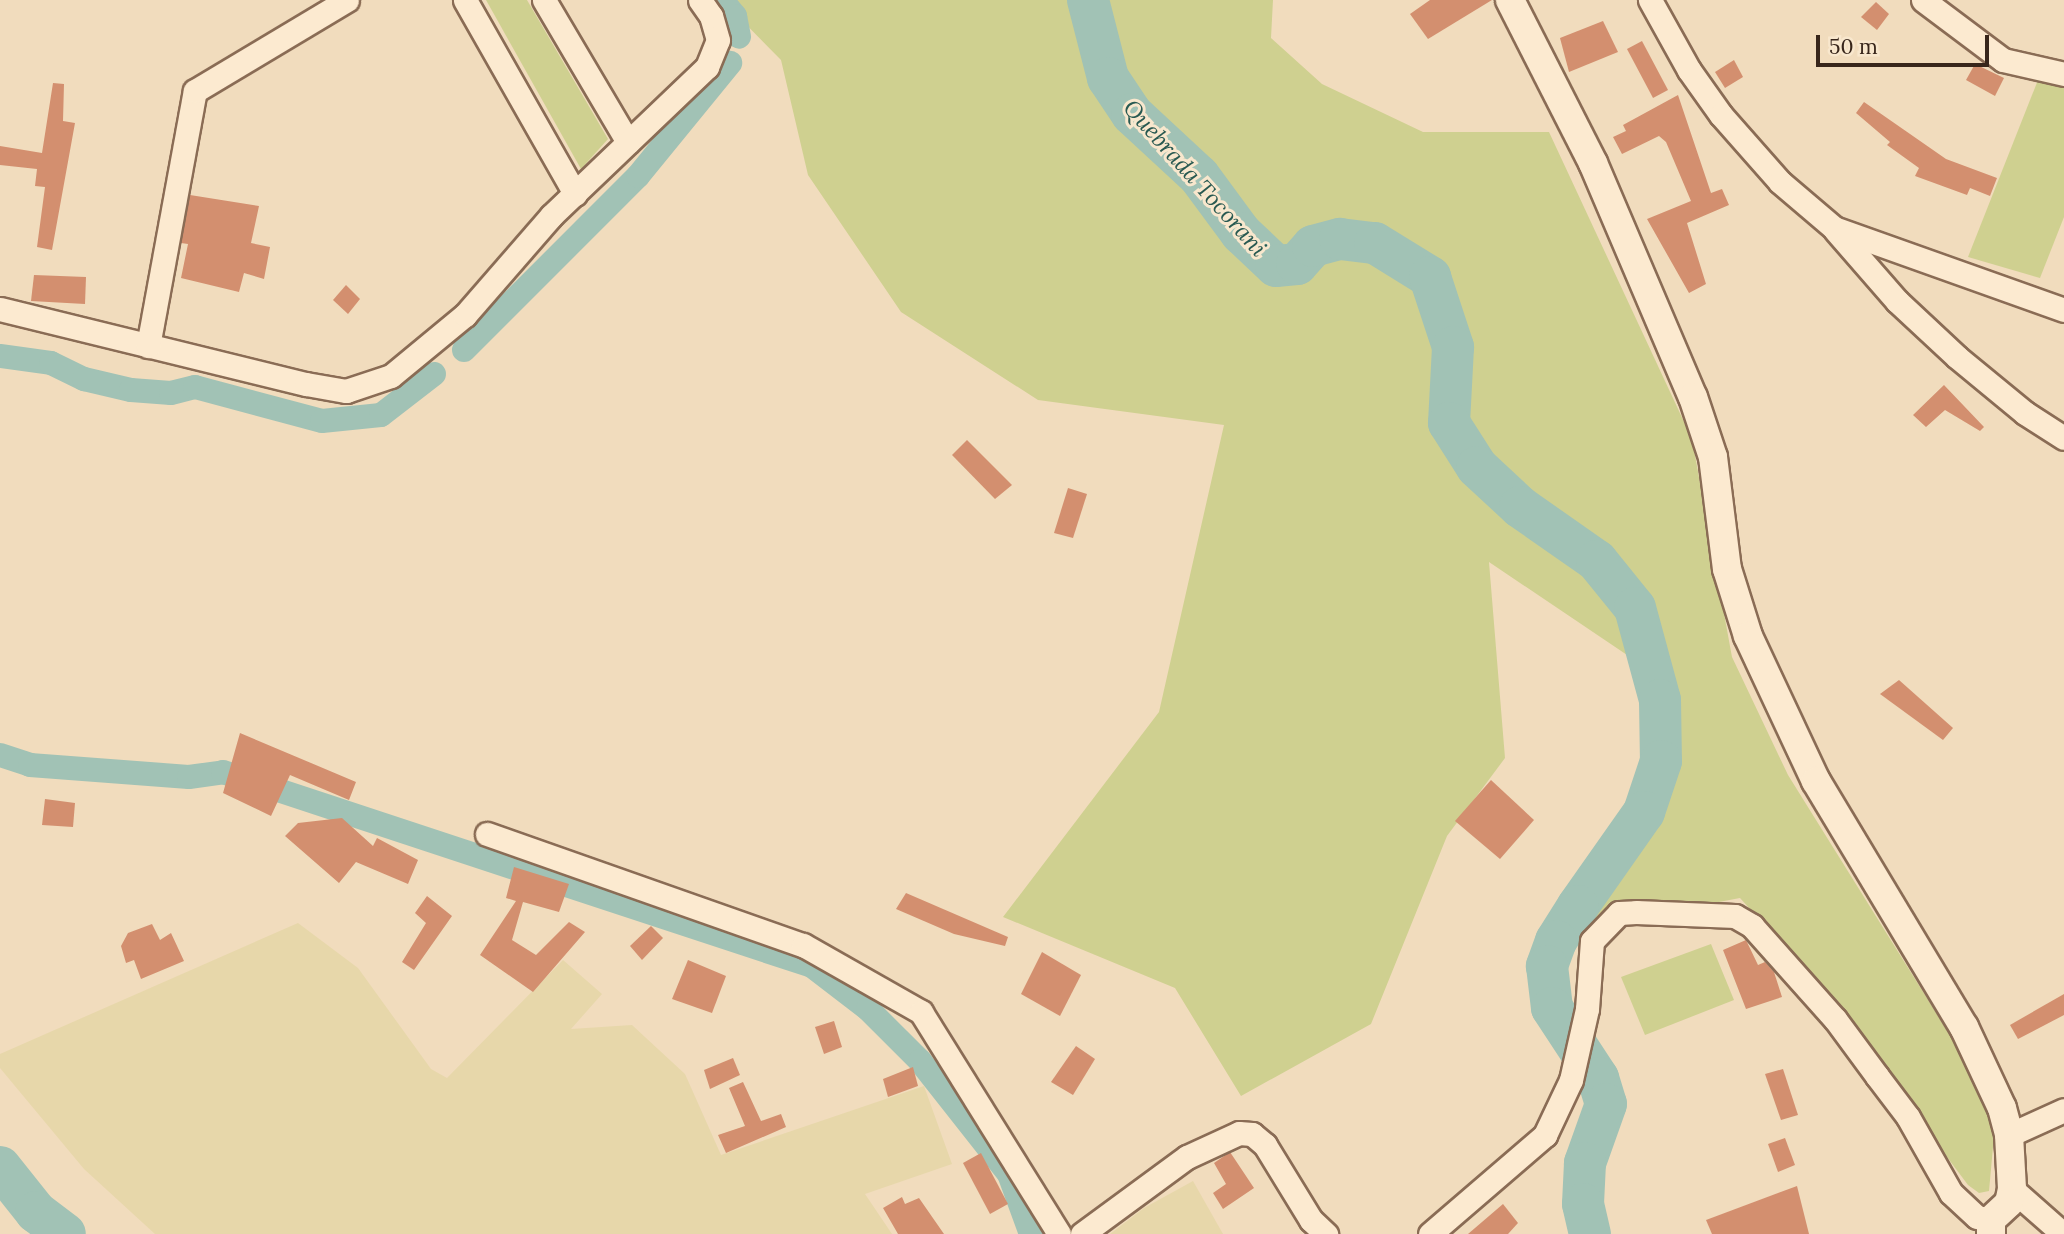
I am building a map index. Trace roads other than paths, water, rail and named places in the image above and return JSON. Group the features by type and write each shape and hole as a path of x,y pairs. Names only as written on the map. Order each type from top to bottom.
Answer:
{"street":[{"path":"148,346 195,91 347,0"},
{"path":"466,0 575,194"},
{"path":"544,0 628,142"},
{"path":"0,309 346,391 391,376 465,315 575,194 707,67 718,40 711,16 700,0"},
{"path":"1430,1234 1545,1135 1571,1080 1587,1009 1592,942 1619,913 1735,916 1761,934 1878,1076 1908,1117 1951,1193 1991,1227 2009,1203 2012,1189 2009,1135 2002,1108 1964,1027 1816,781 1748,636 1727,569 1713,457 1693,397 1593,163 1510,0"},
{"path":"1650,0 1689,70 1721,116 1780,182 1834,228 1898,302 1957,357 2025,413 2064,438"},
{"path":"1923,0 2003,60 2064,74"},
{"path":"1834,228 2064,310"},
{"path":"487,834 803,945 921,1012 1059,1234"},
{"path":"2009,1135 2064,1111"},
{"path":"1082,1234 1187,1157 1238,1133 1252,1134 1265,1145 1311,1220 1326,1234"},
{"path":"2012,1189 2063,1234"}],"waterway":[{"path":"722,0 735,16 739,37"},
{"name":"Quebrada Tocorani","path":"1088,0 1108,78 1132,114 1199,176 1241,233 1276,266 1297,264 1313,246 1340,239 1375,243 1430,277 1453,347 1449,423 1477,467 1520,507 1597,561 1635,608 1660,700 1661,761 1644,812 1578,906 1556,941 1547,966 1552,1008 1598,1078 1606,1104 1585,1163 1583,1204 1590,1234"},
{"path":"464,350 638,176 730,63"},
{"path":"0,356 51,363 84,379 131,390 171,393 195,387 322,421 381,415 434,374"},
{"path":"0,755 30,765 189,777 223,772 812,966 868,1009 920,1061 1009,1174 1031,1234"},
{"path":"0,1167 36,1212 65,1234"}]}
